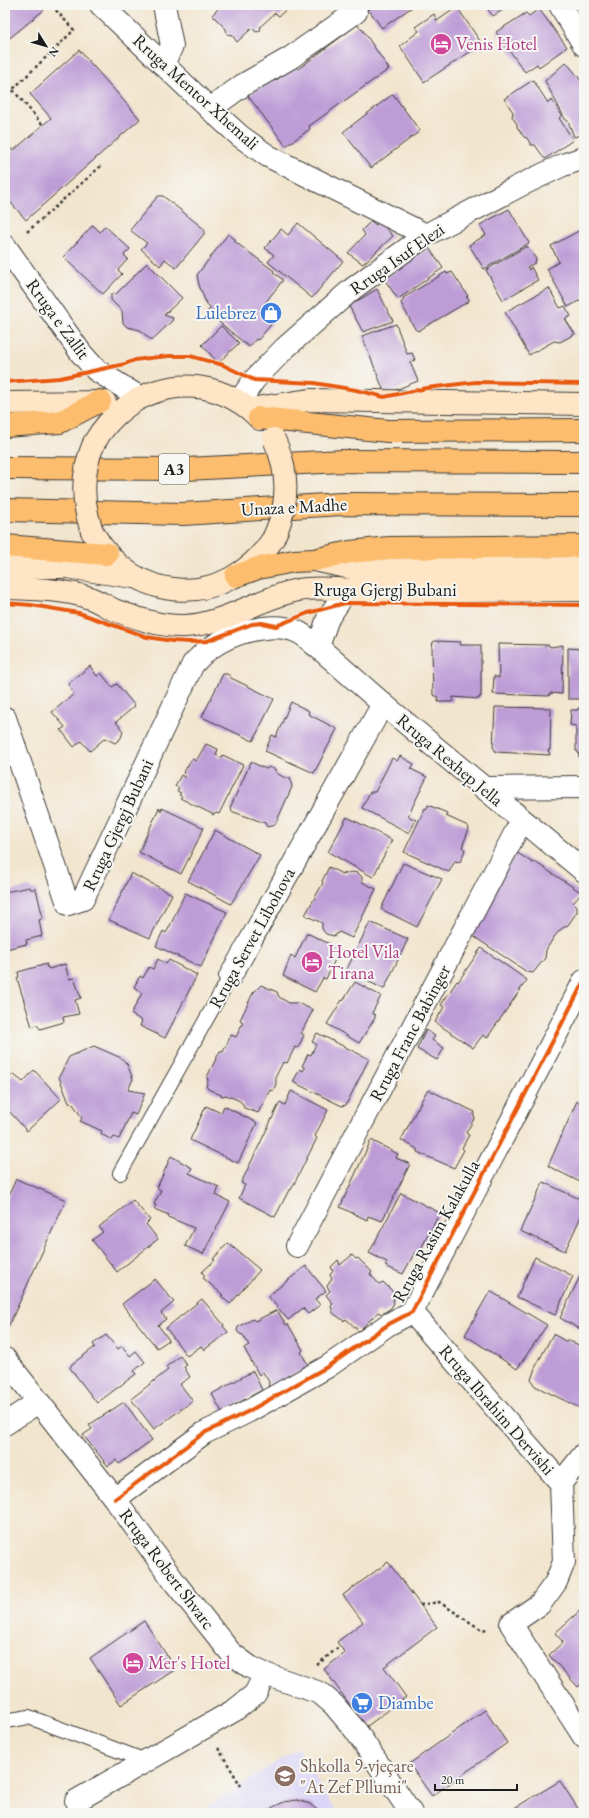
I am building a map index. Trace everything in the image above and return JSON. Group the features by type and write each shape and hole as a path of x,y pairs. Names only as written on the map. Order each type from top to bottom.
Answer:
{"highway":[{"path":"5,426 60,422 100,401"},
{"path":"249,410 388,431 584,430"},
{"name":"A3","path":"5,468 186,470 344,461 584,462"},
{"name":"Unaza e Madhe","path":"5,510 183,514 341,504 584,505"},
{"path":"5,546 107,554"},
{"path":"236,576 258,568 294,561 314,560 350,552 389,548 584,546"}],"main road":[{"path":"5,567 67,567 136,578 161,587 187,590 212,586 236,576 257,560 273,539 283,515 287,490 284,464 274,439 249,410 215,391 190,386 164,389 134,401 109,422 94,443 85,468 84,480 85,506 92,531 107,554 136,578"},
{"path":"249,410 309,400 584,404"},
{"path":"5,403 134,401"},
{"path":"314,560 356,569 584,568"},
{"name":"Rruga Gjergj Bubani","path":"5,588 32,588 63,592 89,598 114,609 162,625 185,626 209,622 226,617 271,598 297,590 322,587 347,590 584,590"}],"street":[{"name":"Rruga Mentor Xhemali","path":"101,5 210,109 240,136 268,156 426,235"},
{"path":"163,64 172,46 164,5"},
{"path":"210,109 243,85 290,58 356,12 352,5"},
{"path":"560,5 584,45"},
{"name":"Rruga Isuf Elezi","path":"249,410 254,380 285,348 351,290 426,235 515,188 564,165 584,158"},
{"name":"Rruga e Zallit","path":"5,246 57,317 81,353 96,370 134,401"},
{"path":"318,647 328,618 347,590"},
{"name":"Rruga Rexhep Jella","path":"276,626 299,632 318,647 383,704 584,871"},
{"name":"Rruga Gjergj Bubani","path":"5,718 68,904 83,899 193,664 209,649 246,631 276,626"},
{"name":"Rruga Servet Libohova","path":"230,977 383,704"},
{"path":"485,788 584,787"},
{"name":"Rruga Franc Babinger","path":"297,1246 522,820"},
{"name":"Rruga Rasim Kalakulla","path":"115,1499 204,1433 249,1411 327,1367 389,1324 412,1312 584,981"},
{"name":"Rruga Ibrahim Dervishi","path":"412,1312 561,1483 564,1562 556,1582 540,1604 511,1624 584,1737"},
{"name":"Rruga Robert Shvarc","path":"5,1359 115,1499 176,1584 231,1653 250,1667 265,1674 320,1693 334,1705 356,1731 411,1813"},
{"path":"5,1424 38,1402"},
{"path":"561,1483 584,1454"},
{"path":"76,1801 245,1703 255,1694 265,1674"}],"lane":[{"name":"Rruga Servet Libohova","path":"120,1173 230,977"},
{"path":"5,1720 29,1716 146,1761"}],"path":[{"path":"5,98 74,30 51,5"},
{"path":"13,90 43,124"},
{"path":"25,233 101,166"},
{"path":"420,1605 439,1602 482,1630"},
{"path":"205,1727 241,1786"}],"shaded area":[{"name":"Shkolla 9-vjeçare \"At Zef Pllumi\"","path":"298,1748 337,1813 198,1813"}],"building":[{"path":"5,5 42,5 45,9 5,42"},
{"path":"222,5 291,5 279,16 275,13 261,26 260,31 256,32 252,28 237,42 232,35 227,34 226,29 212,15"},
{"path":"365,5 415,5 382,28"},
{"path":"484,5 511,5 493,16"},
{"name":"Venis Hotel","path":"457,7 480,41 479,46 424,82 400,46 419,31 415,27 434,14 437,21"},
{"path":"539,9 567,47 539,67 537,64 525,72 496,32 526,13 529,16"},
{"path":"357,25 362,29 389,69 309,126 310,129 286,146 248,96 273,78 275,81 295,66 298,69"},
{"path":"79,50 140,119 26,220 5,196 5,142 13,151 51,118 30,94"},
{"path":"566,62 584,84 584,134 574,137 568,121 565,119 545,81"},
{"path":"533,80 548,103 552,100 562,116 559,118 573,140 545,159 535,145 531,145 517,127 517,124 512,117 513,112 504,99"},
{"path":"393,94 420,131 371,168 343,132"},
{"path":"158,196 163,196 204,229 204,234 176,268 165,259 160,266 141,249 147,243 130,230"},
{"path":"509,209 529,243 484,269 469,245 486,235 480,225"},
{"path":"371,221 376,225 379,221 393,236 363,264 348,253 365,235 362,230"},
{"path":"298,223 343,261 312,298 268,262 274,255 265,248 281,229 288,235"},
{"path":"93,225 100,232 105,226 130,249 124,255 128,259 118,270 122,274 103,294 63,257"},
{"path":"584,228 584,298 568,307 547,269 559,262 551,246"},
{"path":"228,234 236,240 234,241 274,271 273,272 283,280 261,308 273,318 274,321 258,340 256,339 249,347 207,312 211,308 206,303 197,275"},
{"path":"527,246 536,259 535,263 527,267 529,270 531,267 538,280 503,300 486,270"},
{"path":"429,248 443,268 398,299 384,279"},
{"path":"147,263 182,298 164,315 173,318 172,321 153,339 150,339 140,330 127,327 123,323 122,311 111,300 111,294 114,293 115,295"},
{"path":"446,272 447,274 452,272 468,296 466,297 469,301 418,331 415,329 401,303 404,299 403,298"},
{"path":"549,288 560,308 565,306 571,316 565,319 575,334 560,342 554,341 529,355 505,312"},
{"path":"377,289 393,321 363,332 349,306"},
{"path":"396,324 407,354 412,353 415,360 410,362 418,381 385,394 362,336"},
{"path":"221,326 239,343 218,363 202,345"},
{"path":"433,642 461,642 459,645 481,645 481,697 479,697 479,699 453,697 453,702 438,702 438,697 433,695 432,647"},
{"path":"498,644 549,645 550,647 563,645 562,694 550,693 549,696 493,694 494,676 499,678"},
{"path":"568,648 582,649 584,651 584,699 568,699"},
{"path":"90,666 97,676 101,673 112,687 117,684 135,706 116,722 123,731 121,738 115,743 105,738 90,751 81,741 74,747 61,730 65,727 52,712 74,694 68,684"},
{"path":"223,674 227,674 230,676 229,677 274,699 253,741 202,717"},
{"path":"291,702 309,711 308,714 337,729 314,773 265,751 272,735 276,737"},
{"path":"495,707 551,708 550,750 548,750 550,755 496,752 493,747"},
{"path":"578,708 584,708 584,757 579,757 578,751 576,751 576,726 570,725 571,710 578,710"},
{"path":"206,744 218,749 216,755 221,758 223,755 243,765 219,814 216,813 214,815 180,798 182,796 179,795 181,793 177,791 179,788 175,786 181,775 185,778 183,773 192,759 196,761"},
{"path":"400,756 414,764 411,769 427,777 408,816 416,820 409,833 362,808 370,792 375,792 392,758 397,761"},
{"path":"251,762 266,769 269,767 276,770 276,773 285,778 290,778 292,787 275,825 267,827 265,823 231,811 232,809 230,808"},
{"path":"428,805 447,813 446,816 468,826 469,829 462,847 465,850 460,862 455,861 449,872 404,852 425,808 427,809"},
{"path":"159,808 161,811 162,808 204,828 181,874 139,852"},
{"path":"347,817 392,840 373,877 328,852"},
{"path":"215,830 260,855 231,904 188,881"},
{"path":"516,852 533,863 535,862 582,893 573,903 577,907 577,912 568,925 561,929 554,937 546,950 545,958 533,973 527,972 467,932"},
{"path":"403,863 442,879 417,927 381,909"},
{"path":"329,867 342,874 350,872 358,873 362,877 362,882 376,889 352,938 339,932 334,936 326,934 322,929 322,923 305,915 323,883 322,881"},
{"path":"131,873 172,894 150,938 109,920"},
{"path":"30,887 30,889 36,889 43,918 39,920 42,936 26,940 27,944 6,949 5,892"},
{"path":"185,893 227,912 201,967 156,946 163,931 166,933 170,926"},
{"path":"370,922 408,939 384,989 346,971"},
{"path":"307,933 340,949 326,979 323,978 315,992 283,976 291,955 295,958"},
{"path":"481,948 527,980 487,1038 483,1035 473,1048 435,1022 444,1007 441,1005"},
{"path":"158,959 166,964 169,960 197,975 165,1038 140,1026 142,1021 131,1014 142,993 134,987 140,976 143,978 149,967 153,969"},
{"path":"47,964 46,967 49,969 65,964 69,979 74,978 81,998 75,1000 79,1014 63,1017 64,1022 40,1029 37,1025 32,1027 17,978 19,977 18,972"},
{"path":"355,982 381,996 372,1013 375,1015 375,1018 359,1043 327,1024"},
{"path":"261,985 277,992 279,997 289,1003 298,1003 313,1010 301,1033 304,1035 298,1048 295,1047 287,1063 283,1062 276,1076 276,1084 273,1091 270,1090 258,1113 244,1108 242,1103 238,1100 226,1095 223,1096 208,1089 206,1086 208,1081 207,1077 220,1051 223,1052 231,1035 236,1037 243,1022 240,1020 253,993"},
{"path":"426,1030 435,1036 432,1040 444,1048 437,1060 417,1049"},
{"path":"317,1033 369,1059 346,1105 342,1106 293,1082 300,1069 303,1071 305,1068 302,1066 308,1054 311,1055 316,1044 312,1042"},
{"path":"94,1046 121,1058 127,1064 133,1079 128,1090 145,1093 136,1115 131,1113 119,1139 114,1137 112,1140 101,1134 102,1131 80,1121 82,1118 73,1104 69,1103 59,1077 69,1057"},
{"path":"34,1070 61,1099 27,1131 8,1110 5,1113 5,1081 13,1074 23,1082"},
{"path":"429,1090 475,1112 473,1115 475,1117 466,1133 469,1135 462,1148 464,1150 454,1168 417,1152 417,1149 401,1140 426,1092"},
{"path":"291,1091 328,1110 315,1136 317,1138 291,1190 289,1190 275,1217 239,1198 245,1185 241,1183 280,1102 285,1105"},
{"path":"577,1101 584,1104 584,1184 548,1166"},
{"path":"206,1106 221,1113 224,1106 257,1123 238,1163 190,1140"},
{"path":"371,1140 398,1154 396,1158 410,1164 382,1221 368,1216 367,1220 340,1207"},
{"path":"171,1156 192,1168 189,1173 219,1187 216,1195 230,1202 203,1254 185,1246 194,1228 168,1217 169,1215 154,1209 156,1205 154,1204 161,1190 157,1188"},
{"path":"16,1179 66,1200 5,1334 5,1204"},
{"path":"543,1182 584,1201 584,1210 565,1251 520,1231"},
{"path":"401,1193 440,1213 418,1254 415,1252 403,1274 385,1266 387,1262 369,1253"},
{"path":"133,1200 150,1220 146,1224 158,1239 117,1272 92,1240 103,1232 99,1227"},
{"path":"228,1243 260,1270 230,1304 221,1296 223,1295 203,1278 205,1276 202,1272 215,1260 213,1259"},
{"path":"352,1255 356,1259 358,1258 372,1272 370,1274 379,1284 383,1282 397,1296 393,1299 394,1303 391,1308 382,1314 378,1312 359,1331 346,1319 344,1321 333,1313 331,1306 333,1304 326,1295 330,1291 327,1286 332,1279 330,1275 333,1271 331,1267 338,1260 340,1265"},
{"path":"535,1257 573,1276 555,1315 517,1297"},
{"path":"306,1266 326,1291 315,1299 320,1305 308,1314 303,1308 288,1320 268,1296"},
{"path":"582,1272 584,1273 584,1331 560,1318"},
{"path":"155,1279 174,1302 161,1313 166,1319 158,1325 169,1340 157,1348 122,1304"},
{"path":"490,1291 547,1325 517,1369 465,1335"},
{"path":"202,1299 228,1332 204,1350 201,1346 187,1356 166,1328"},
{"path":"277,1310 286,1325 288,1324 303,1350 301,1352 309,1367 268,1388 269,1382 263,1372 259,1375 244,1348 249,1345 243,1335 237,1331 238,1327 253,1319 255,1321"},
{"path":"553,1334 567,1342 567,1340 584,1347 584,1410 535,1386 531,1380 535,1368"},
{"path":"106,1335 118,1349 122,1346 130,1356 136,1351 145,1362 134,1371 136,1374 97,1403 70,1368 72,1364 95,1347 93,1344"},
{"path":"180,1356 187,1365 184,1367 190,1377 180,1384 193,1401 154,1429 131,1399 168,1370 166,1367"},
{"path":"253,1371 262,1390 222,1412 212,1394"},
{"path":"124,1402 152,1440 119,1464 116,1460 108,1466 83,1435 92,1429 89,1425"},
{"path":"388,1562 437,1627 384,1667 406,1697 366,1727 324,1669 345,1653 337,1642 363,1622 343,1595"},
{"path":"584,1607 584,1681 578,1687 549,1655 563,1642 555,1633"},
{"name":"Mer's Hotel","path":"144,1621 176,1669 121,1705 90,1658"},
{"path":"485,1710 507,1743 432,1796 409,1764"},
{"path":"560,1781 581,1813 513,1813 511,1810"},
{"path":"297,1800 310,1804 321,1813 267,1813 271,1808 284,1802"}],"cycle path":[{"path":"5,382 60,378 125,364 135,360 169,356 190,356 223,365 254,380 314,383 356,390 384,397 427,388 476,382 584,384"},
{"path":"5,603 31,605 79,613 147,637 189,642 207,641 252,624 262,623 276,626 308,613 345,603 584,605"},
{"path":"115,1499 204,1433 249,1411 327,1367 389,1324 412,1312 584,981"}],"place":[{"name":"Venis Hotel","path":"441,44"},
{"name":"Lulebrez","path":"271,313"},
{"name":"Hotel Vila Tirana","path":"312,962"},
{"name":"Mer's Hotel","path":"133,1663"},
{"name":"Diambe","path":"362,1703"},
{"name":"Shkolla 9-vjeçare \"At Zef Pllumi\"","path":"285,1776"}]}
